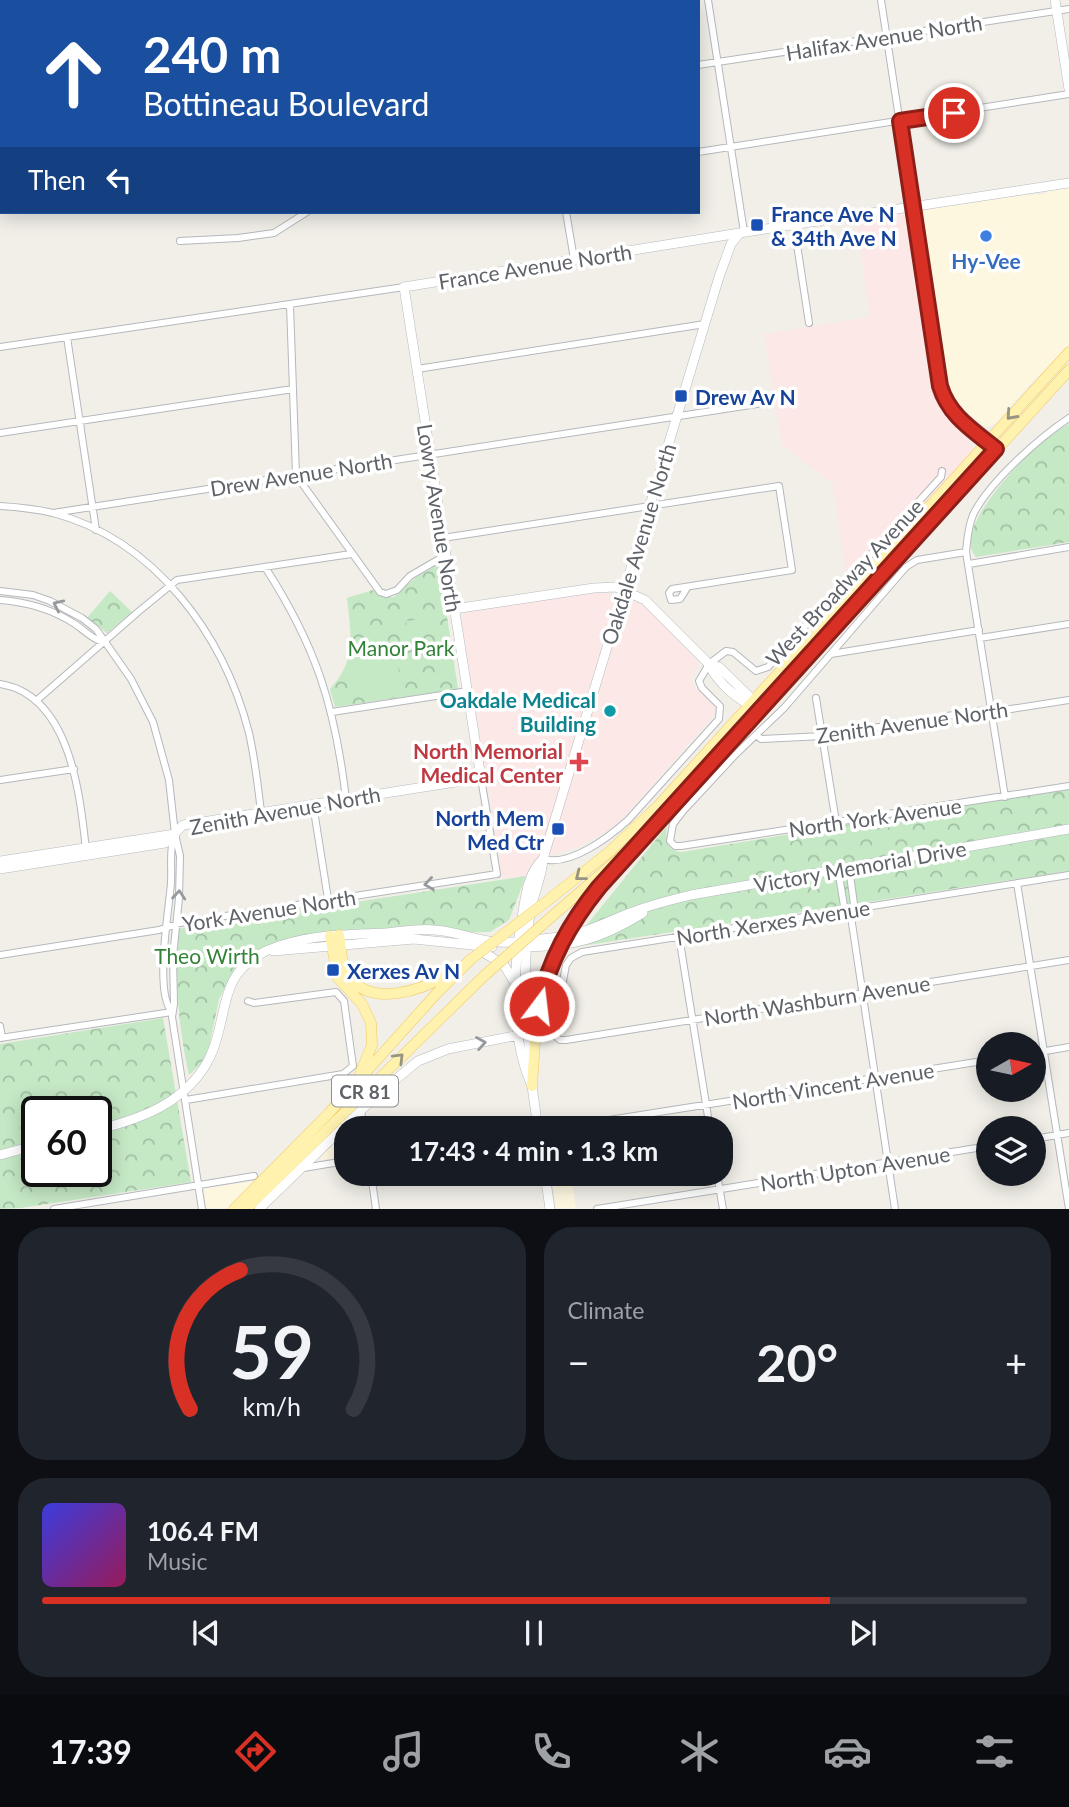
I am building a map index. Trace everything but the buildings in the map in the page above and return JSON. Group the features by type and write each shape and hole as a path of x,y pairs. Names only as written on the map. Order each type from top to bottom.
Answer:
{"main road":[{"name":"CR 81","path":"234,1209 352,1088 467,963 610,852 667,797 1069,352"},
{"name":"CR 81","path":"246,1209 485,975 666,815 1069,370"},
{"path":"1009,435 1039,411 1069,377"},
{"path":"532,1086 536,1025 550,968 576,916 612,870 649,832"},
{"path":"335,941 351,979 362,988 380,994 399,993 421,987 444,978 467,963"},
{"path":"335,941 338,978 365,1008 373,1035 371,1051 352,1088"}],"street":[{"path":"708,0 742,233"},
{"path":"881,0 934,355 943,394 954,414 996,449"},
{"path":"1056,5 1069,89"},
{"name":"Halifax Avenue North","path":"700,65 887,36 1056,5 1069,9"},
{"path":"700,152 1069,94"},
{"name":"France Avenue North","path":"0,347 290,305 1069,183"},
{"path":"180,241 274,233 304,214"},
{"path":"566,214 573,259"},
{"path":"794,225 809,323"},
{"name":"Oakdale Avenue North","path":"522,944 528,886 536,865 543,859 731,244 742,233"},
{"name":"Lowry Avenue North","path":"404,287 497,874"},
{"path":"290,305 296,475 380,592 391,593 397,590 410,576 446,555"},
{"path":"417,369 705,324"},
{"path":"67,337 96,530"},
{"path":"0,433 293,389"},
{"name":"Drew Avenue North","path":"53,513 757,404"},
{"path":"1005,797 966,552 968,529 979,505 1035,442 1069,418"},
{"name":"West Broadway Avenue","path":"709,664 722,653 730,651 756,671 768,667 941,477 942,471"},
{"path":"443,538 779,486 792,570 687,588"},
{"path":"0,506 53,513 96,530 140,557 191,608 231,681 249,734 261,812"},
{"path":"969,564 1069,547"},
{"path":"756,735 785,708 906,567 917,560 966,552"},
{"path":"36,701 177,580 351,554"},
{"path":"265,567 300,626 324,684 340,745 346,799"},
{"path":"454,609 616,587 645,600 657,609 709,664 719,667 761,710"},
{"path":"0,591 33,595 66,609 101,634 103,642 131,679 153,722 169,780 175,834 179,843 180,875 172,970 172,1012 202,1209"},
{"path":"0,600 32,604 48,610 78,626 95,640 103,642"},
{"path":"831,654 1069,624"},
{"path":"543,859 559,860 579,853 614,834 719,719 720,706 702,688 699,681 709,664"},
{"path":"0,684 17,688 36,701 57,729 79,787 87,852"},
{"path":"332,712 468,691"},
{"path":"816,698 836,822"},
{"name":"Zenith Avenue North","path":"756,735 761,739 823,736 991,709 998,711 1069,700"},
{"name":"North York Avenue","path":"756,735 673,824 670,841 676,846 1069,786"},
{"path":"0,780 74,769"},
{"name":"Zenith Avenue North","path":"0,869 175,834 183,825 481,778"},
{"path":"313,804 328,899"},
{"name":"Victory Memorial Drive","path":"522,944 594,930 633,912 691,895 1069,830"},
{"path":"172,1012 167,1006 164,984 171,877 170,846 175,834"},
{"name":"Zenith Avenue North","path":"0,861 87,852"},
{"path":"849,868 854,904 850,910 895,1209"},
{"path":"838,869 844,906 850,910"},
{"name":"York Avenue North","path":"0,955 328,899 497,874"},
{"name":"North Xerxes Avenue","path":"566,1040 555,1037 552,1029 566,965 571,958 582,952 1069,875"},
{"path":"1017,883 1041,1032"},
{"path":"335,941 432,929 522,944"},
{"path":"680,936 708,1116"},
{"path":"185,1096 210,1058 219,1031 224,1001 234,977 262,953 293,941 414,939 497,948 522,944"},
{"path":"456,943 487,953 504,965 512,976 519,1035 532,1086"},
{"path":"515,986 522,944"},
{"path":"522,944 526,1023 536,1116"},
{"name":"North Washburn Avenue","path":"566,1040 1069,960"},
{"path":"112,1125 155,1112 185,1096 343,1074 353,1066 344,1001 336,992 248,1002"},
{"path":"0,1026 1,1038 172,1012"},
{"path":"258,1209 410,1067 433,1053 519,1035 526,1023"},
{"path":"1046,1051 1069,1047"},
{"name":"North Vincent Avenue","path":"632,1116 976,1062"},
{"path":"1046,1063 1069,1209"},
{"path":"361,1111 362,1116"},
{"path":"1046,1137 1069,1133"},
{"name":"North Upton Avenue","path":"597,1209 976,1148"},
{"path":"0,1155 21,1149"},
{"path":"302,1168 334,1163"},
{"path":"54,1209 254,1176"},
{"path":"373,1186 376,1209"},
{"path":"547,1186 550,1209"},
{"path":"719,1186 723,1209"}],"shaded area":[{"path":"1069,187 1069,347 1032,382 996,423 983,426 957,404 942,376 924,261 921,212 1044,194 1050,190"},
{"path":"911,212 935,381 946,413 971,437 974,450 854,585 846,577 833,484 782,445 764,334 870,317 856,220"},
{"name":"North Memorial Medical Center","path":"609,593 635,601 650,610 699,664 691,677 692,683 715,707 716,713 616,826 576,848 533,860 526,876 516,880 505,879 502,876 461,618 465,612"},
{"path":"334,1144 334,1158 321,1160 321,1156"},
{"path":"255,1181 229,1208 206,1208 206,1188"},
{"path":"553,1186 573,1186 576,1208 556,1208"}],"green space":[{"path":"1069,424 1069,542 976,557 971,545 973,530 992,496 1032,451"},
{"name":"Manor Park","path":"439,564 458,689 335,707 330,689 345,668 350,646 347,598 373,590 384,597 394,597 415,578"},
{"path":"110,591 132,612 107,633 87,618"},
{"path":"426,619 427,628 407,631 406,621"},
{"path":"356,639 375,642 389,651 398,666 400,685 366,690 348,686"},
{"path":"1069,788 1069,871 568,948 667,826 668,844 682,852"},
{"name":"Theo Wirth","path":"526,876 509,920 490,932 325,933 274,943 251,954 234,970 219,999 209,1047 202,1063 189,1075 178,1002 178,929"},
{"path":"163,1018 191,1182 0,1209 0,1044"}],"place":[{"name":"France Ave N & 34th Ave N","path":"757,225"},
{"name":"Hy-Vee","path":"986,236"},
{"name":"Drew Av N","path":"681,396"},
{"name":"Oakdale Medical Building","path":"610,711"},
{"name":"North Memorial Medical Center","path":"579,762"},
{"name":"North Mem Med Ctr","path":"558,829"},
{"name":"Xerxes Av N","path":"333,970"}],"route":[{"path":"539,1006 546,978 562,941 576,916 612,870 704,774 996,449 954,414 940,386 900,121 954,113"}]}
